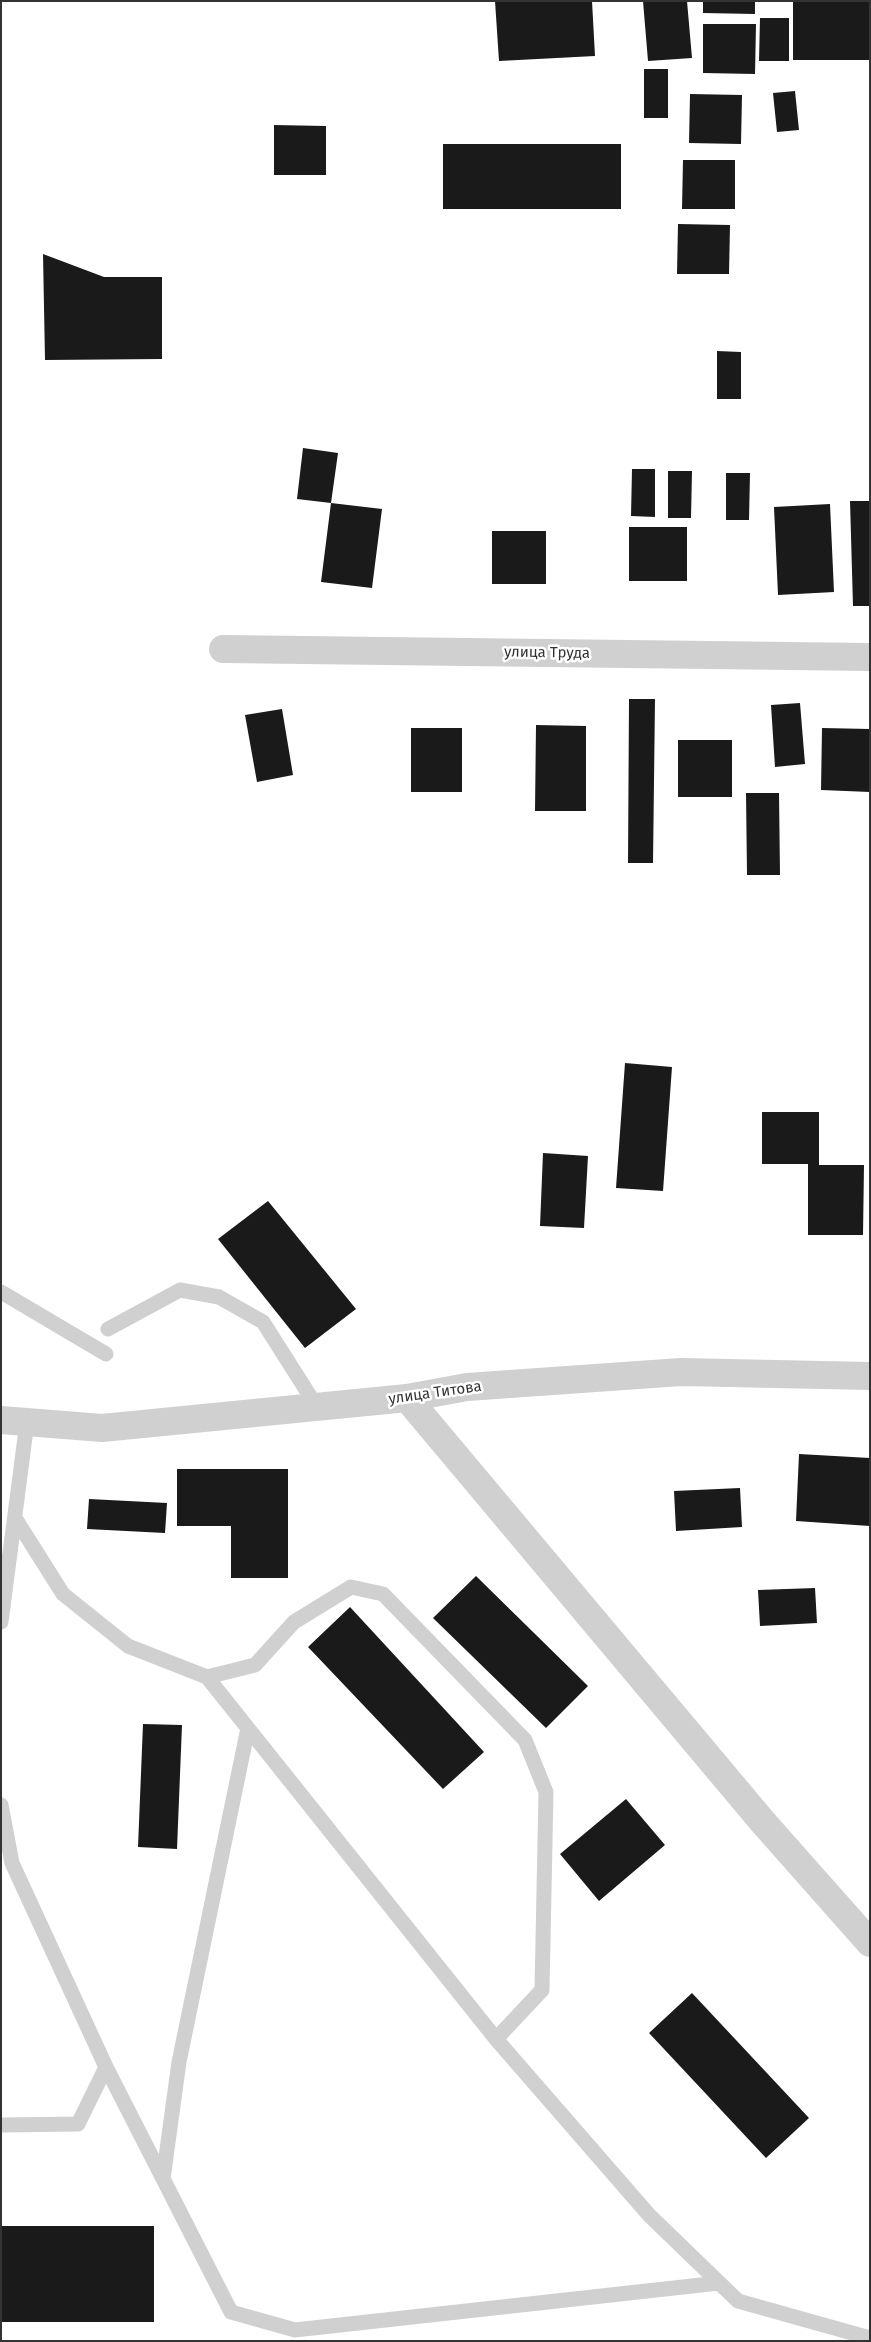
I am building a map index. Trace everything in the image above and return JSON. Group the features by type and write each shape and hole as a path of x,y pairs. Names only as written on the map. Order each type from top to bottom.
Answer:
{"street":[{"name":"улица Труда","path":"223,649 870,657"},
{"name":"улица Титова","path":"14,1421 102,1428 407,1398 466,1387 681,1372 870,1376"},
{"path":"407,1398 762,1821 870,1943"}],"lane":[{"path":"108,1329 180,1290 219,1297 263,1322 317,1407"},
{"path":"2,1292 106,1354"},
{"path":"1,1622 15,1518 14,1421"},
{"path":"15,1518 63,1594 128,1646 207,1676 496,2039 649,2215 719,2283 738,2301 870,2338"},
{"path":"207,1676 255,1665 294,1622 351,1587 383,1594 525,1740 546,1792 542,1990 496,2039"},
{"path":"163,2178 179,2062 248,1728"},
{"path":"1,1805 12,1863 106,2067 231,2312 295,2330 719,2283"},
{"path":"1,2125 78,2124 106,2067"}],"building":[{"path":"495,1 592,1 595,56 499,61"},
{"path":"643,1 687,1 692,58 648,61"},
{"path":"703,1 755,1 755,14 703,13"},
{"path":"793,1 870,1 870,60 793,60"},
{"path":"760,18 789,18 789,61 759,61"},
{"path":"703,24 756,24 755,74 703,73"},
{"path":"644,69 668,69 668,118 644,118"},
{"path":"795,91 799,130 777,132 773,93"},
{"path":"690,94 742,95 741,144 689,143"},
{"path":"274,125 326,126 326,175 274,175"},
{"path":"443,144 621,144 621,209 443,209"},
{"path":"683,160 735,160 735,209 682,209"},
{"path":"678,224 730,225 729,274 677,274"},
{"path":"43,254 104,277 162,277 162,359 45,360"},
{"path":"717,351 741,352 741,399 717,399"},
{"path":"303,448 338,453 331,503 297,499"},
{"path":"632,469 655,469 655,517 631,516"},
{"path":"668,471 692,471 691,518 668,518"},
{"path":"726,473 750,473 749,520 726,520"},
{"path":"850,501 870,501 870,606 853,606"},
{"path":"331,503 382,509 372,588 321,582"},
{"path":"830,504 834,592 778,595 774,507"},
{"path":"629,527 687,527 687,581 629,581"},
{"path":"492,531 546,531 546,584 492,584"},
{"path":"629,699 655,699 653,863 628,863"},
{"path":"800,703 805,764 775,767 771,705"},
{"path":"282,709 293,775 257,782 245,715"},
{"path":"536,725 586,726 586,811 535,811"},
{"path":"411,728 462,728 462,792 411,792"},
{"path":"822,728 870,729 870,792 821,790"},
{"path":"678,740 732,740 732,797 678,797"},
{"path":"746,793 779,793 780,875 747,875"},
{"path":"625,1063 672,1067 663,1191 616,1188"},
{"path":"762,1112 819,1112 819,1165 864,1165 863,1235 808,1235 808,1164 762,1164"},
{"path":"543,1153 588,1156 584,1228 540,1226"},
{"path":"268,1201 356,1309 305,1348 218,1239"},
{"path":"799,1454 870,1458 870,1526 796,1521"},
{"path":"177,1469 288,1469 288,1578 231,1578 231,1526 177,1526"},
{"path":"740,1488 742,1527 676,1531 674,1491"},
{"path":"89,1499 167,1503 165,1533 87,1529"},
{"path":"476,1576 588,1686 546,1728 433,1618"},
{"path":"815,1588 817,1623 760,1626 758,1590"},
{"path":"350,1607 484,1752 443,1789 308,1647"},
{"path":"143,1724 182,1725 177,1849 138,1847"},
{"path":"626,1799 665,1845 599,1901 560,1854"},
{"path":"692,1993 809,2118 766,2158 649,2033"},
{"path":"1,2226 154,2226 154,2322 1,2322"}]}
